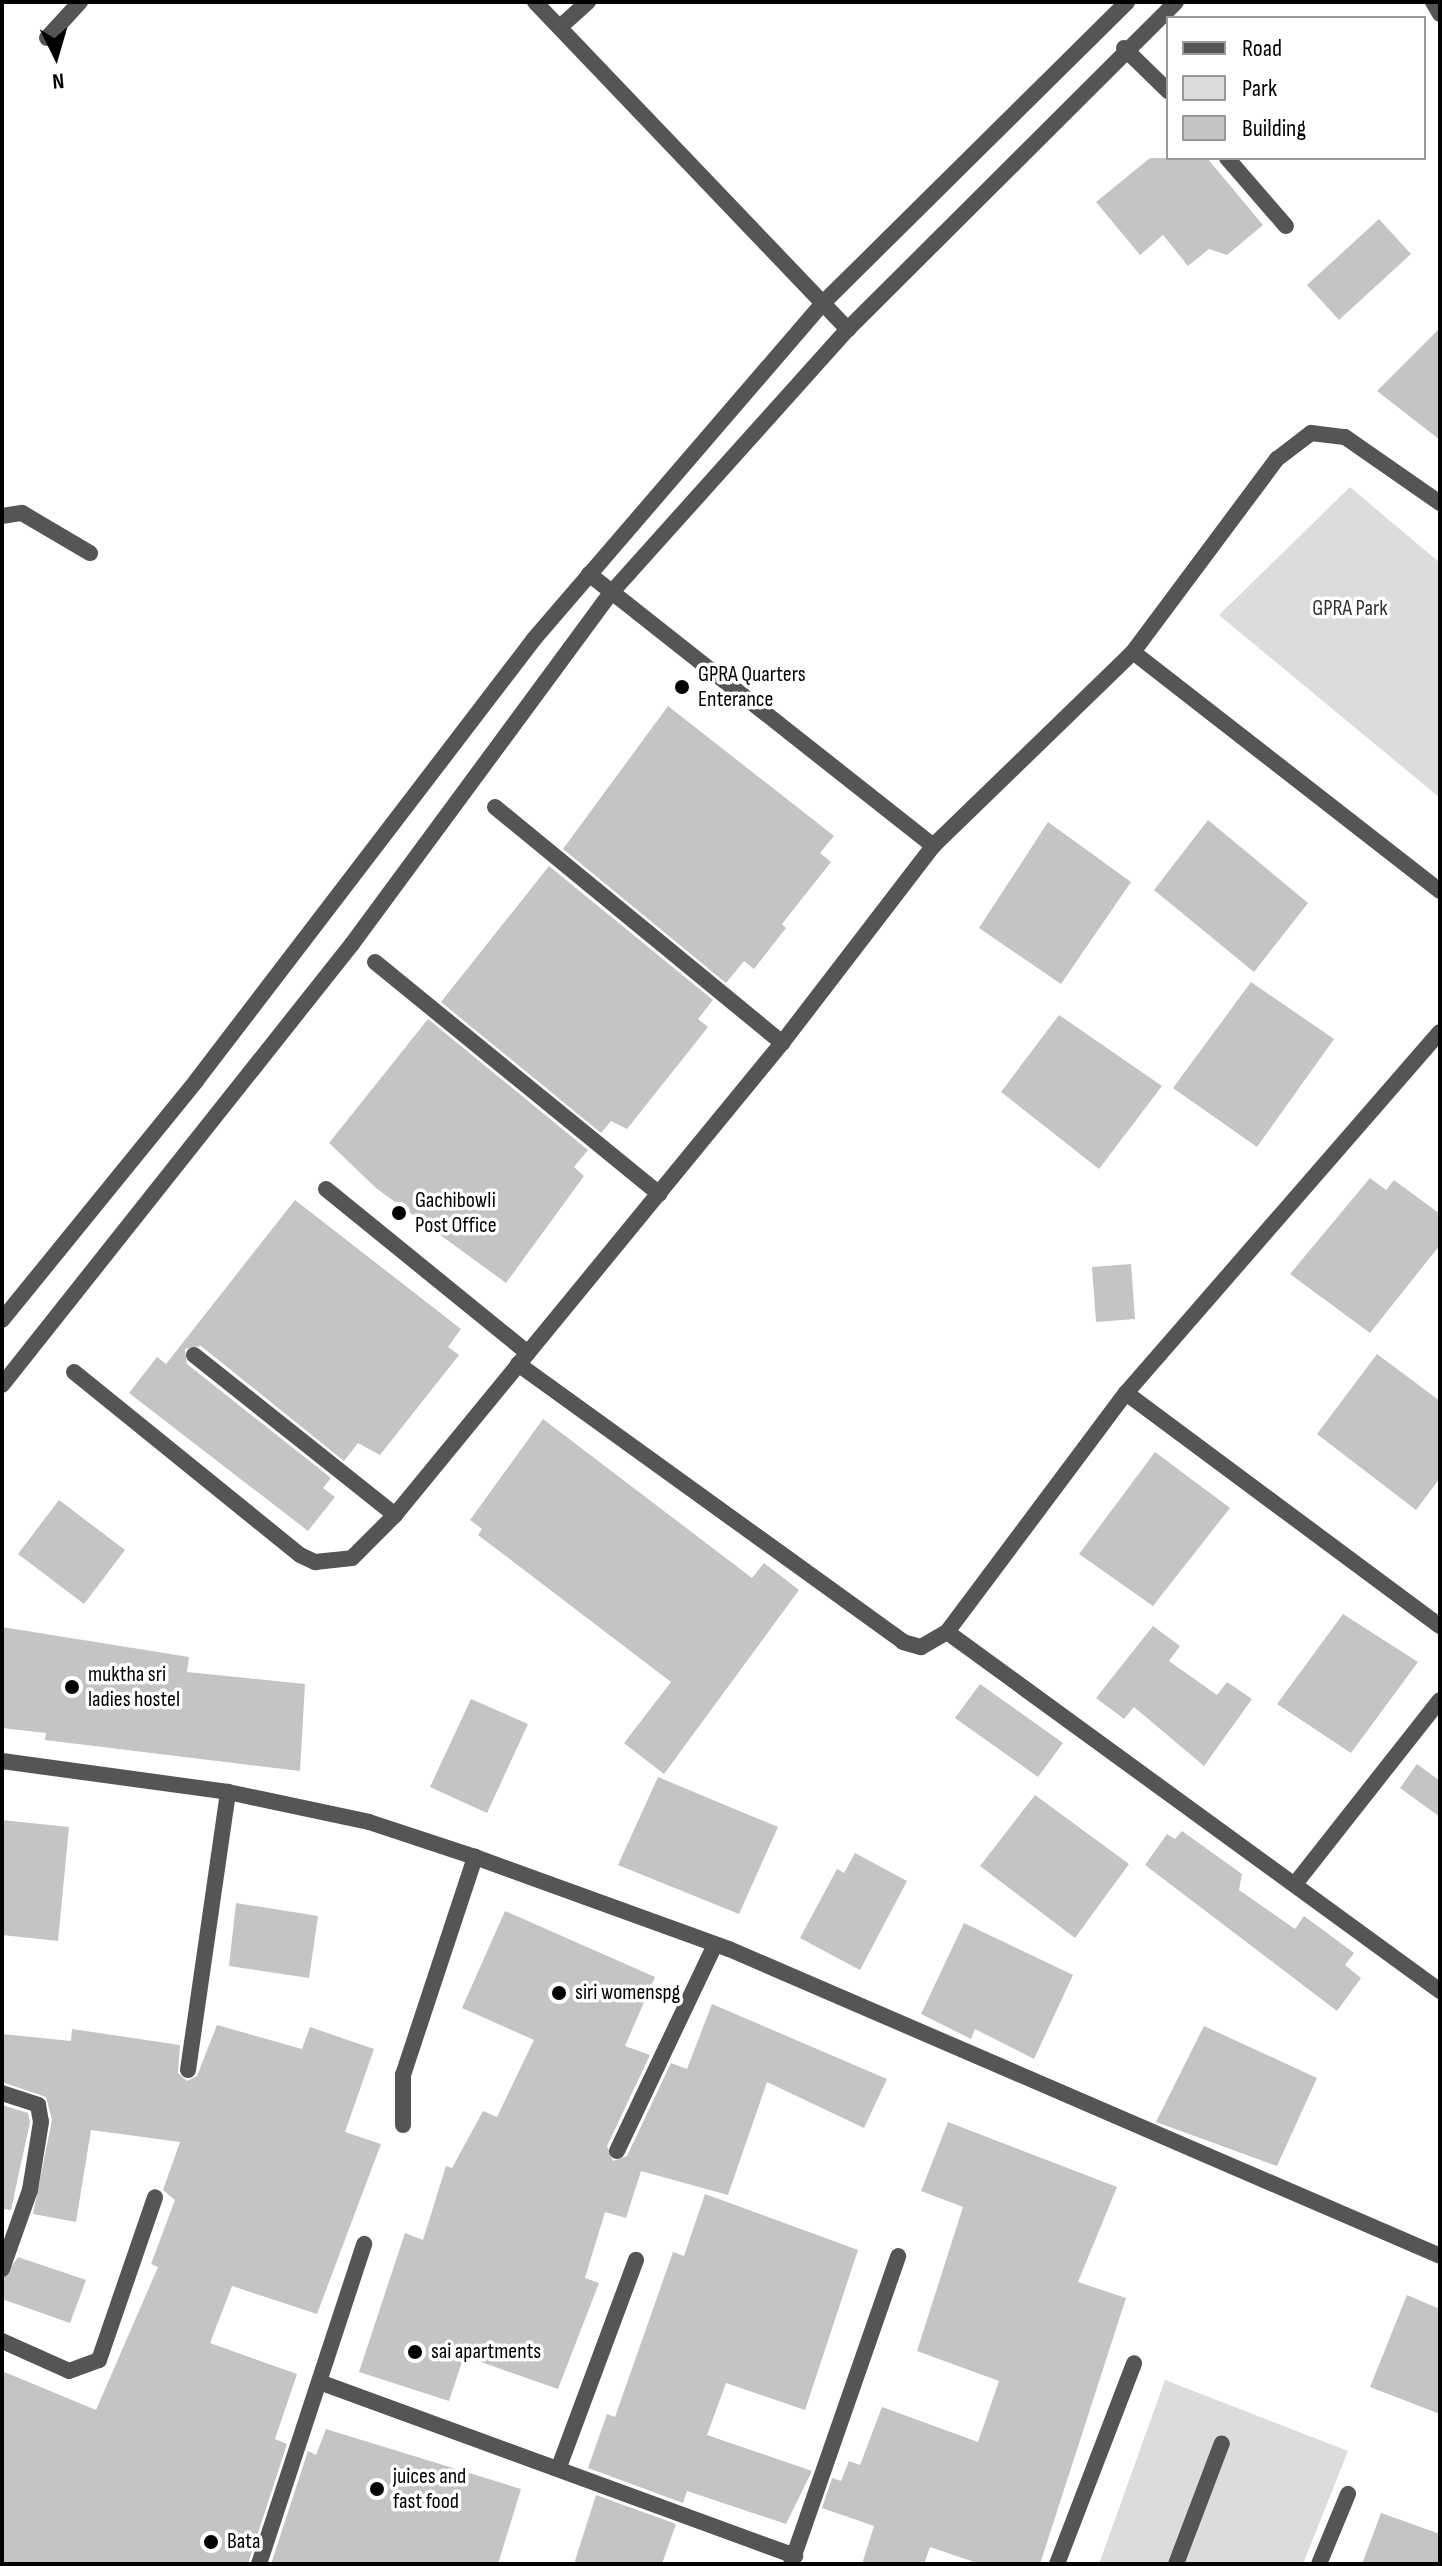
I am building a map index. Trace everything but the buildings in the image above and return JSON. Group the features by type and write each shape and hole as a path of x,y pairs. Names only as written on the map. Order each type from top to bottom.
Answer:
{"street":[{"path":"47,38 80,2"},
{"path":"535,2 848,329"},
{"path":"560,27 588,2"},
{"path":"2,1320 589,574 823,303 1127,2"},
{"path":"2,1385 343,956 611,593 848,329 1124,48 1176,2"},
{"path":"1433,2 1440,14"},
{"path":"1124,48 1166,89"},
{"path":"1229,160 1286,226"},
{"path":"74,1372 315,1562 352,1558 395,1515 659,1194 782,1043 933,846 1133,652 1277,459 1311,433 1345,437 1377,452 1440,503"},
{"path":"2,516 22,513 90,553"},
{"path":"589,574 933,846"},
{"path":"1133,652 1440,891"},
{"path":"495,807 782,1043"},
{"path":"375,962 659,1194"},
{"path":"326,1189 523,1358 879,1630 921,1647 947,1632 1126,1393 1440,1032"},
{"path":"194,1355 395,1515"},
{"path":"1126,1393 1440,1626"},
{"path":"947,1632 1440,1991"},
{"path":"1295,1884 1440,1700"},
{"path":"2,1761 228,1792 369,1822 475,1857 715,1945 1440,2256"},
{"path":"188,2070 228,1792"},
{"path":"403,2125 403,2075 475,1857"},
{"path":"617,2151 715,1945"},
{"path":"2,2093 38,2105 41,2122 30,2190 2,2269"},
{"path":"2,2341 69,2371 99,2360 155,2197"},
{"path":"259,2564 322,2383 364,2244"},
{"path":"322,2383 559,2467 793,2560 898,2256"},
{"path":"559,2467 636,2260"},
{"path":"1057,2564 1134,2363"},
{"path":"1176,2564 1222,2443"},
{"path":"1319,2564 1348,2494"}],"green space":[{"name":"GPRA Park","path":"1350,487 1440,563 1440,798 1219,615"},
{"path":"1165,2380 1348,2451 1303,2564 1099,2564"}],"place":[{"name":"GPRA Quarters Enterance","path":"682,687"},
{"name":"Gachibowli Post Office","path":"399,1213"},
{"name":"muktha sri ladies hostel","path":"72,1687"},
{"name":"siri womenspg","path":"559,1993"},
{"name":"sai apartments","path":"415,2352"},
{"name":"juices and fast food","path":"377,2489"},
{"name":"Bata","path":"211,2542"}]}
